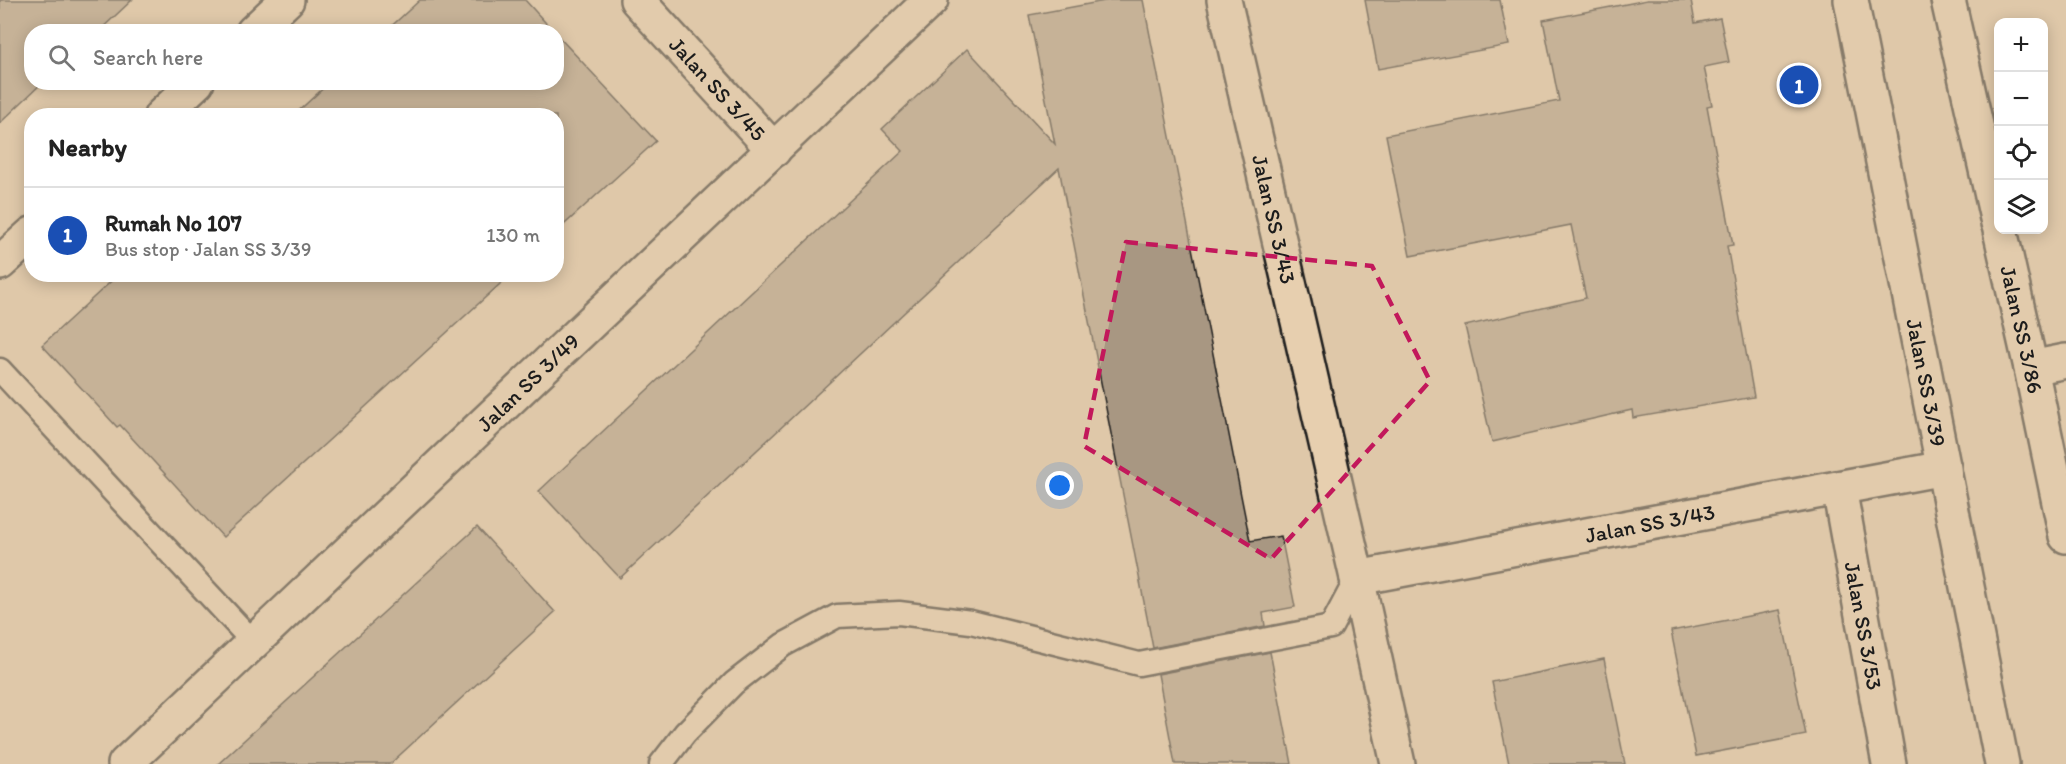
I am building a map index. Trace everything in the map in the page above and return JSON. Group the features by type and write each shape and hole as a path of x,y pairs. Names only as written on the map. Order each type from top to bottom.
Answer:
{"street":[{"path":"261,24 287,0"},
{"name":"Jalan SS 3/45","path":"637,0 774,150"},
{"name":"Jalan SS 3/49","path":"125,764 931,0"},
{"name":"Jalan SS 3/43","path":"1224,0 1398,764"},
{"name":"Jalan SS 3/39","path":"1851,0 2002,764"},
{"path":"1948,0 1994,206"},
{"path":"169,108 189,90"},
{"name":"Jalan SS 3/86","path":"2001,234 2066,536"},
{"path":"0,263 24,241"},
{"path":"2031,368 2066,361"},
{"name":"Jalan SS 3/43","path":"1357,578 1944,468"},
{"name":"Jalan SS 3/53","path":"1839,488 1889,764"}],"lane":[{"path":"0,370 254,643"},
{"path":"661,764 685,734 734,683 783,645 837,616 899,613 971,622 1138,664 1330,627 1357,578"}],"highlighted area":[{"path":"1126,242 1372,266 1430,381 1271,559 1084,446"}],"building":[{"path":"0,0 132,0 106,24 24,24 24,90 35,90 0,123"},
{"path":"420,0 525,0 547,24 394,24"},
{"path":"1110,0 1143,0 1250,541 1281,536 1295,607 1263,613 1265,626 1153,648 1059,168 620,578 539,491 903,151 882,129 967,49 1055,144 1029,15"},
{"path":"1365,0 1500,0 1509,45 1378,69"},
{"path":"1647,0 1691,0 1695,23 1720,18 1729,62 1704,67 1712,105 1707,106 1733,245 1727,246 1754,397 1633,418 1632,410 1492,442 1465,326 1586,298 1571,225 1410,256 1386,135 1559,101 1543,20"},
{"path":"564,43 656,141 564,225 564,108 302,108 321,90 564,90"},
{"path":"110,282 502,282 223,537 120,425 117,427 42,345"},
{"path":"477,527 555,612 390,764 218,764"},
{"path":"1780,610 1806,735 1696,756 1671,631"},
{"path":"1270,652 1292,764 1175,764 1158,674"},
{"path":"1604,659 1625,764 1509,764 1492,682"}],"place":[{"name":"Rumah No 107","path":"1799,85"}]}
